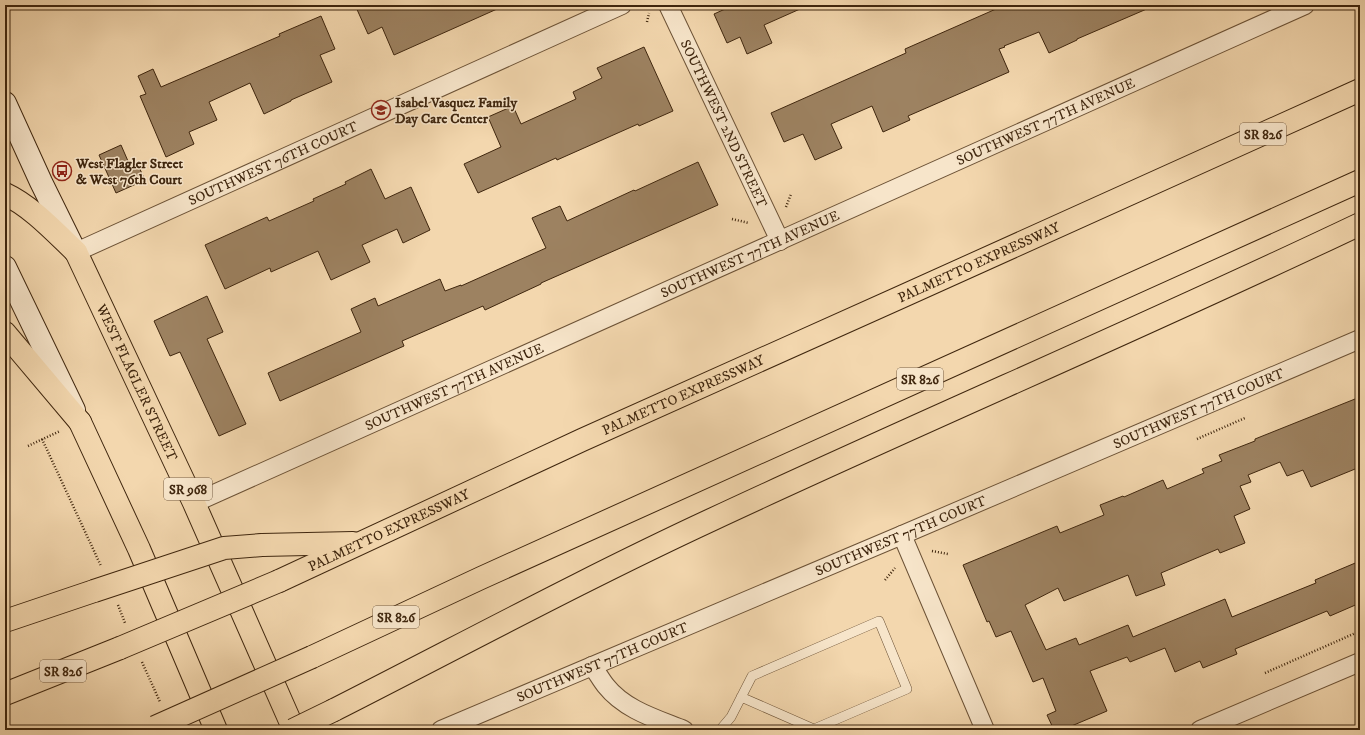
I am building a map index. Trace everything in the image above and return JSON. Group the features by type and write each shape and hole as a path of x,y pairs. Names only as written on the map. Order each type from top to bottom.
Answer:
{"main road":[{"name":"PALMETTO EXPRESSWAY","path":"5,694 120,648 279,581 582,440 1360,90"},
{"name":"WEST FLAGLER STREET","path":"5,103 41,182 76,252 194,503 293,730"},
{"name":"SR 826","path":"151,728 312,657 481,578 1360,181"},
{"path":"5,194 14,198 38,216 76,252"},
{"path":"293,730 544,602 708,521 1266,269 1360,224"},
{"path":"1266,269 1360,234"},
{"path":"5,267 80,422 139,549 216,730"},
{"path":"5,333 80,422"},
{"path":"5,621 224,548 262,545 362,543"}],"street":[{"name":"SOUTHWEST 76TH COURT","path":"76,252 622,5"},
{"name":"SOUTHWEST 2ND STREET","path":"668,5 780,241"},
{"name":"SOUTHWEST 77TH AVENUE","path":"194,503 1305,5"},
{"name":"SOUTHWEST 77TH COURT","path":"441,730 462,726 592,666 1360,339"},
{"path":"902,535 985,730"},
{"path":"1200,730 1360,662"},
{"path":"592,666 606,687 618,699 630,707 684,730"}],"lane":[{"path":"720,730 731,717 741,697 752,676 879,621 907,689 814,729 741,697"}],"path":[{"path":"647,22 649,12"},
{"path":"786,210 791,194"},
{"path":"732,219 754,224"},
{"path":"1196,439 1246,418"},
{"path":"28,446 80,422"},
{"path":"932,551 948,554"},
{"path":"885,580 898,565"},
{"path":"1266,673 1360,631"}],"building":[{"path":"355,5 506,5 394,55 382,27 368,34"},
{"path":"734,5 809,5 764,25 772,43 747,54 740,37 727,43 714,14"},
{"path":"1005,5 1156,5 1077,39 1049,53 1039,32 1004,46 1005,47 999,49 1009,72 908,116 910,120 883,132 872,106 831,124 842,148 815,160 803,134 784,142 771,113 906,53 905,49"},
{"path":"321,16 335,49 320,55 332,82 264,114 250,83 209,102 217,120 189,132 194,144 166,157 140,96 146,94 138,76 153,69 161,87 280,36 279,34"},
{"path":"644,47 673,111 639,126 638,124 557,160 556,158 478,193 464,164 501,147 488,117 513,106 521,124 576,99 573,92 602,78 597,68"},
{"path":"121,145 131,168 138,165 145,180 116,193 99,155"},
{"path":"698,162 718,205 541,283 485,310 483,306 402,341 404,346 280,401 268,373 361,332 351,309 375,298 378,306 440,279 445,291 461,286 546,248 532,218 560,206 567,221"},
{"path":"371,169 385,199 411,187 430,230 403,243 397,229 362,245 370,262 331,280 318,251 271,272 270,268 225,289 205,245 267,217 269,221 314,201 313,199 346,184 345,182"},
{"path":"207,296 223,332 207,339 246,424 219,436 180,352 170,356 154,321"},
{"path":"1360,397 1360,467 1311,487 1303,470 1287,476 1280,462 1248,475 1251,482 1240,486 1250,509 1234,516 1245,543 1220,553 1218,549 1161,573 1165,585 1136,596 1128,575 1064,601 1058,588 1025,605 1046,650 1076,638 1079,645 1128,625 1133,637 1225,599 1232,617 1316,583 1315,580 1360,561 1360,603 1330,616 1327,611 1235,649 1237,654 1203,668 1200,661 1175,672 1165,648 1130,662 1127,657 1090,671 1107,711 1062,730 1054,730 1047,715 1056,711 1043,678 1033,682 1011,631 996,637 989,621 987,622 963,565 1057,526 1060,533 1104,515 1100,505 1123,496 1124,497 1163,480 1167,489 1204,473 1202,469 1222,461 1219,455"}],"place":[{"name":"Isabel Vasquez Family Day Care Center","path":"381,110"},
{"name":"West Flagler Street & West 76th Court","path":"62,171"}]}
